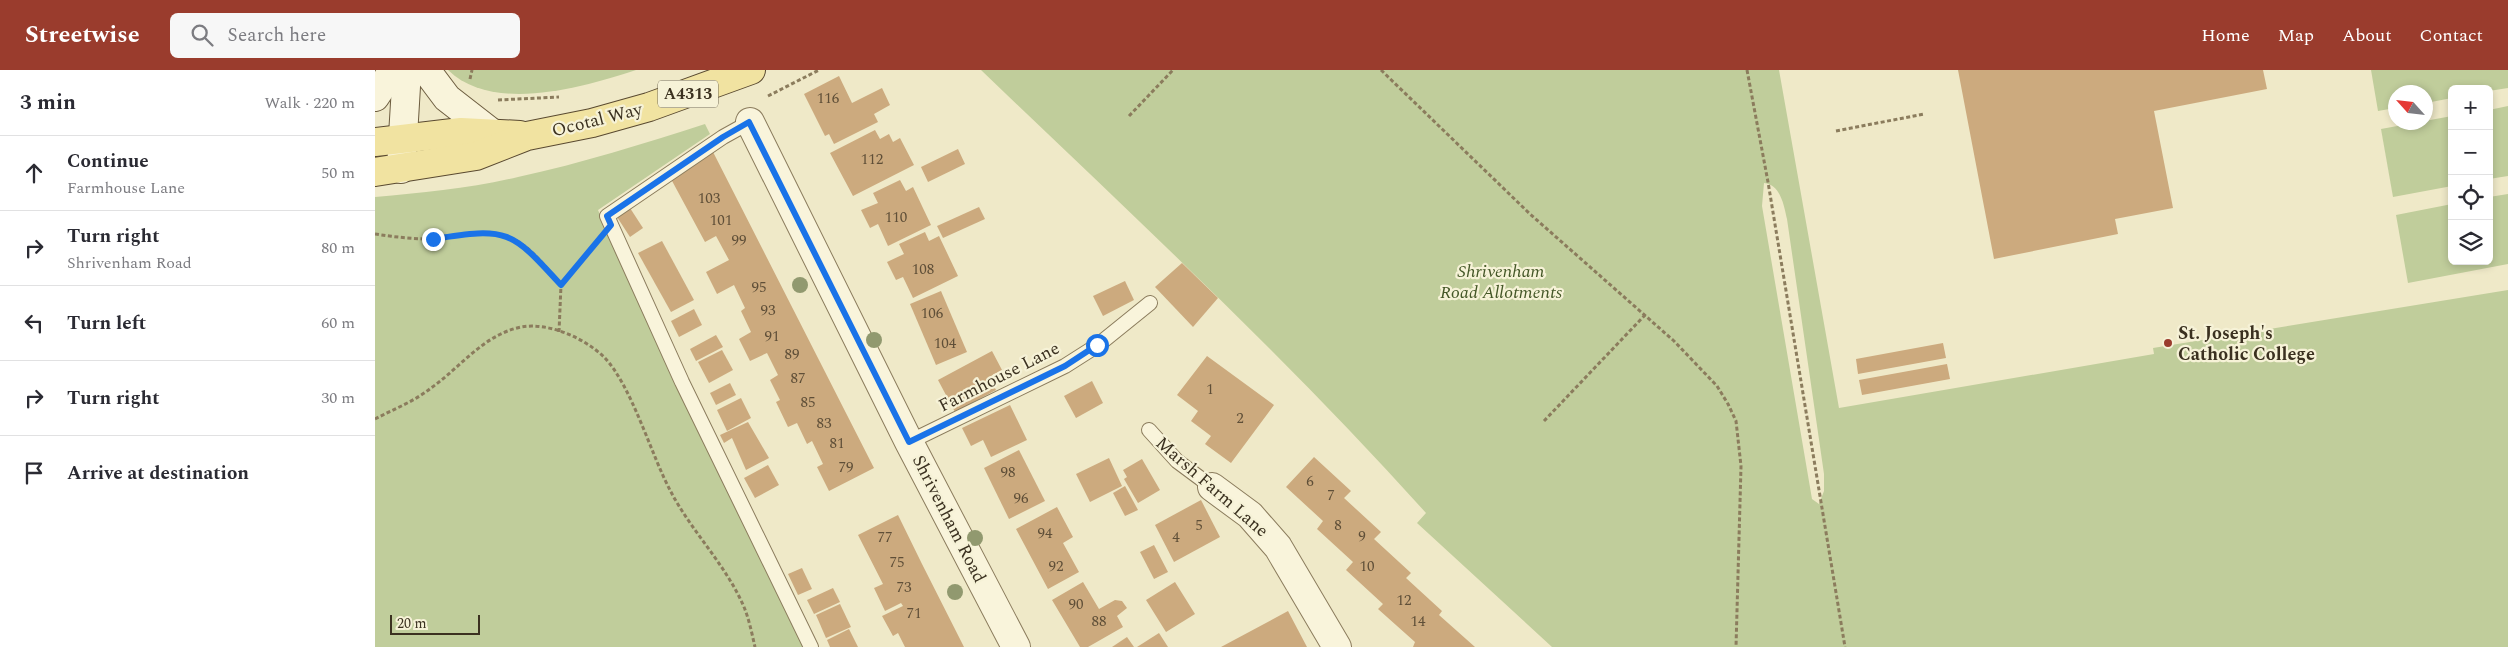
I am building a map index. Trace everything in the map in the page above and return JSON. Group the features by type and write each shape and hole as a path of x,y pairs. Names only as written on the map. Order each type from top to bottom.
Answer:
{"main road":[{"name":"Ocotal Way","path":"375,172 476,156 527,136 624,115 751,70"},
{"name":"Ocotal Way","path":"375,142 461,132 527,136"}],"street":[{"path":"375,97 393,70"},
{"path":"401,169 407,70"},
{"path":"426,70 447,98 492,133"},
{"name":"Shrivenham Road","path":"749,122 909,442 1016,647"},
{"name":"Marsh Farm Lane","path":"1212,487 1250,515 1278,547 1337,647"}],"lane":[{"path":"749,122 723,137 607,216 682,382 811,647"},
{"name":"Farmhouse Lane","path":"909,442 1065,366 1097,345 1150,303"},
{"name":"Marsh Farm Lane","path":"1149,430 1177,461 1212,487"}],"path":[{"path":"767,96 819,70"},
{"path":"1129,116 1173,70"},
{"path":"1381,70 1530,214 1674,341 1717,386 1736,421 1741,466 1736,647"},
{"path":"1747,70 1768,182 1845,647"},
{"path":"492,99 560,97"},
{"path":"1836,131 1924,114"},
{"path":"559,332 561,285 611,225"},
{"path":"375,234 433,239 473,232 493,233 511,238 524,245 561,285"},
{"path":"1544,420 1645,315"},
{"path":"375,419 431,388 466,357 490,340 507,331 529,326 559,332 592,348 604,358 616,375 671,493 738,594 745,608 755,647"}],"green space":[{"path":"448,70 636,70 566,89 514,94 489,91 467,83"},
{"name":"Shrivenham Road Allotments","path":"981,70 1779,70 1839,408 2154,354 2153,348 2508,290 2508,647 1552,647 1417,523 1426,513 1319,398","holes":["1764,183 1770,185 1781,197 1787,219 1824,474 1824,491 1819,504 1812,499 1762,206"]},
{"path":"2371,70 2508,70 2508,88 2493,90 2493,85 2448,85 2448,99 2433,102 2433,85 2388,85 2388,109 2378,111"},
{"path":"2508,106 2508,176 2493,178 2493,130 2493,109"},
{"path":"2448,117 2448,187 2393,197 2381,129 2433,130 2433,119"},
{"path":"705,124 710,134 598,210 675,384 803,647 375,647 375,197 447,190 542,172"},
{"path":"2508,194 2508,264 2408,283 2396,215 2448,205 2448,265 2493,265 2493,196"}],"building":[{"path":"1958,70 2263,70 2267,89 2154,111 2173,208 2115,219 2118,234 1994,259"},
{"path":"839,76 852,103 882,88 890,105 874,114 878,122 834,144 829,134 825,136 804,94"},
{"path":"875,130 880,139 889,134 893,142 900,138 914,165 853,196 830,153"},
{"path":"711,148 874,468 829,491 817,467 823,464 812,441 807,444 797,423 788,427 776,402 780,400 770,380 778,375 767,353 750,361 739,339 751,332 741,311 745,308 734,285 717,294 706,272 729,260 716,236 705,242 671,179"},
{"path":"958,149 965,164 928,182 921,167"},
{"path":"900,180 906,191 913,187 931,225 888,246 878,224 870,228 861,210 878,203 873,193"},
{"path":"979,207 985,219 943,238 937,226"},
{"path":"630,208 643,228 630,237 617,217"},
{"path":"925,232 929,241 939,236 958,276 913,298 903,277 896,280 887,262 904,254 899,244"},
{"path":"662,241 694,300 671,312 638,253"},
{"path":"1182,263 1218,298 1193,327 1155,287"},
{"path":"1125,281 1134,300 1103,316 1093,296"},
{"path":"941,291 967,352 936,365 910,304"},
{"path":"694,309 702,325 679,337 671,321"},
{"path":"716,335 723,347 696,361 690,349"},
{"path":"1943,343 1946,358 1858,374 1856,359"},
{"path":"722,350 733,370 709,383 698,362"},
{"path":"992,351 1002,370 989,377 996,390 955,412 938,380"},
{"path":"1207,356 1274,405 1231,463 1205,444 1211,436 1191,421 1198,411 1177,395"},
{"path":"1947,364 1950,379 1862,395 1859,380"},
{"path":"1092,381 1103,403 1076,418 1064,396"},
{"path":"730,383 736,395 716,405 710,393"},
{"path":"741,398 751,418 727,431 717,410"},
{"path":"1010,405 1027,440 991,457 983,440 971,446 962,428"},
{"path":"748,422 769,458 746,470 732,438 724,443 720,435"},
{"path":"1019,450 1045,501 1009,519 984,468"},
{"path":"1314,457 1351,491 1344,498 1381,532 1374,539 1411,573 1406,578 1442,611 1439,615 1475,647 1413,647 1415,642 1378,609 1383,604 1346,570 1353,562 1317,529 1323,521 1286,487"},
{"path":"1109,458 1122,486 1090,502 1076,474"},
{"path":"1142,459 1160,490 1138,503 1124,479 1127,477 1123,470"},
{"path":"768,465 779,485 755,498 744,478"},
{"path":"1125,486 1138,510 1125,516 1113,493"},
{"path":"1201,500 1220,537 1174,562 1155,525"},
{"path":"1057,507 1073,537 1063,543 1079,572 1048,589 1016,529"},
{"path":"898,515 964,647 905,647 898,633 893,636 882,616 903,606 901,603 885,611 874,588 883,584 858,535"},
{"path":"1154,545 1168,572 1154,579 1140,552"},
{"path":"802,568 812,589 798,595 788,574"},
{"path":"1083,582 1099,609 1115,600 1122,601 1127,608 1117,616 1123,627 1088,647 1080,647 1052,600"},
{"path":"1175,582 1195,614 1166,632 1146,600"},
{"path":"833,588 840,602 814,614 807,600"},
{"path":"840,604 851,627 826,638 816,615"},
{"path":"1288,611 1307,647 1221,647 1264,624"},
{"path":"849,629 858,647 830,647 827,640"},
{"path":"1159,633 1168,647 1137,647"},
{"path":"1127,637 1134,647 1112,647"}],"place":[{"name":"St. Joseph's Catholic College","path":"2168,343"}],"route":[{"path":"433,239 473,232 493,233 511,238 524,245 561,285 611,225 607,216 723,137 749,122 909,442 1065,366 1097,345"}]}
